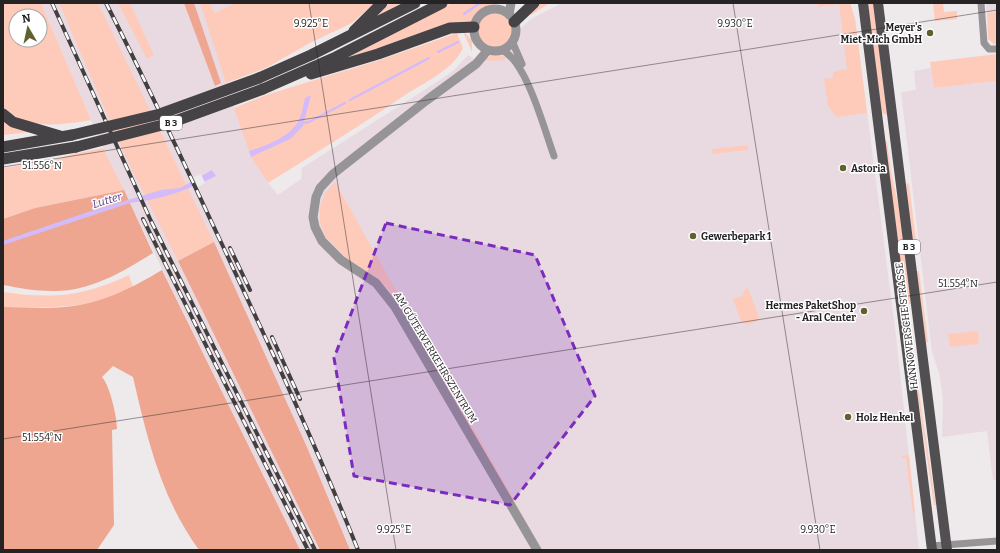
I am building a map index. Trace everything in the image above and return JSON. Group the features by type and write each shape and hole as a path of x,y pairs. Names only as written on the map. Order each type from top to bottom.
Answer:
{"highway":[{"path":"348,37 382,3"},
{"name":"B 3","path":"3,147 67,136 160,114 259,78 348,37 415,3"},
{"name":"B 3","path":"3,159 76,147 170,123 264,89 287,79 336,57 442,3"},
{"path":"511,19 534,3"},
{"name":"B 3","path":"336,57 383,20"},
{"path":"287,79 347,64 450,28 474,27"},
{"path":"3,114 13,122 67,136"}],"main road":[{"name":"HANNOVERSCHE STRASSE","path":"863,3 941,548"},
{"name":"HANNOVERSCHE STRASSE","path":"878,3 941,548"}],"street":[{"path":"502,50 512,41 515,32 511,19 511,3"},
{"path":"981,3 984,42 989,49 997,49"},
{"path":"511,19 500,6 480,16 474,27 474,34 479,44 488,50 502,50 513,57 528,84"},
{"path":"512,41 523,66 554,156"},
{"path":"469,70 479,44"},
{"name":"AM GÜTERVERKEHRSZENTRUM","path":"488,50 469,70 403,119 327,180 316,197 313,217 317,232 329,250 348,266 376,283 395,307 537,550"},
{"path":"941,548 977,546 997,540"}],"highlighted area":[{"path":"386,223 535,255 595,396 510,505 354,476 334,358"}],"shaded area":[{"path":"3,3 41,3 43,8 8,8 8,48 48,48 48,19 91,120 45,124 23,120 13,115 3,107"},
{"path":"41,3 235,3 205,17 249,151 268,183 278,195 301,179 302,168 443,78 455,69 468,55 482,63 531,19 562,3 850,3 855,19 896,336 919,550 300,550 103,148 48,19 48,8 43,8"},
{"path":"59,3 98,3 214,242 178,261 126,158"},
{"path":"118,3 130,3 154,55 147,59"},
{"path":"184,3 194,3 221,83 215,86"},
{"path":"200,3 210,3 214,13 235,3 375,3 352,23 310,43 266,68 226,83"},
{"path":"390,3 401,3 377,16"},
{"path":"452,3 498,3 481,10 471,23 426,32 345,59"},
{"path":"541,3 550,3 531,15 529,14"},
{"path":"817,3 850,3 855,19 867,113 836,117 828,106 824,79 833,78 833,72 847,69 839,4 818,7"},
{"path":"867,3 873,3 888,115 881,113"},
{"path":"933,3 943,3 944,12 957,11 957,19 935,21"},
{"path":"986,3 997,3 997,12 987,13"},
{"path":"997,12 997,44 994,44 988,39 987,13"},
{"path":"495,13 507,18 512,30 507,42 495,47 483,42 478,30 483,18"},
{"path":"464,32 472,40 472,52 464,34"},
{"path":"457,33 463,48 453,63 446,69 268,183 251,157 234,108 266,95 380,60"},
{"path":"495,54 506,57 505,60 487,61 485,59"},
{"path":"997,54 997,81 934,88 930,62"},
{"path":"931,68 934,88 997,81 997,480 993,480 987,431 942,437 943,400 940,377 932,352 901,92 916,90 914,71"},
{"path":"311,95 303,126 290,139 251,157 249,151 276,141 294,128 298,122 305,98"},
{"path":"3,119 30,132 3,135"},
{"path":"887,141 891,171 901,218 911,304 905,304 885,142"},
{"path":"748,145 748,150 713,154 712,149"},
{"path":"103,148 124,190 35,208 3,219 3,168 51,161 73,154"},
{"path":"212,170 216,176 184,190 163,197 130,203 3,245 3,241 91,211 161,190 180,188"},
{"path":"335,182 542,550 456,405 394,295 376,277 345,257 325,236 320,222 320,207 325,193"},
{"path":"909,183 916,240 913,240 906,184"},
{"path":"124,190 153,253 105,280 79,288 46,291 3,285 3,219 35,208"},
{"path":"214,242 306,445 350,550 320,550 178,261"},
{"path":"162,270 300,550 199,550 175,510 165,488 150,445 133,377 113,366 102,377 108,387 117,424 117,429 112,430 114,525 97,550 3,550 3,307 57,308 104,299 128,289"},
{"path":"916,271 919,271 928,342 926,343"},
{"path":"129,275 133,287 118,295 102,300 70,306 3,307 3,292 52,295 82,292 97,288"},
{"path":"748,288 759,317 757,321 747,325 741,321 733,299 742,296 745,289"},
{"path":"978,331 979,344 950,347 948,334"},
{"path":"911,352 913,352 936,505 934,505"},
{"path":"909,455 915,513 913,513 906,458 902,458 901,456"}],"pier":[{"path":"201,174 205,183 195,189 190,179"}],"waterway":[{"path":"464,14 480,3"},
{"path":"438,52 458,42"},
{"path":"350,100 429,58"},
{"path":"302,123 309,122 345,103"}],"railway":[{"path":"52,3 151,221 315,550"},
{"path":"106,3 164,121 274,356 309,433 358,550"},
{"path":"143,219 308,550"},
{"path":"230,248 250,290"},
{"path":"272,337 300,399"}],"place":[{"name":"Meyer's Miet-Mich GmbH","path":"930,33"},
{"name":"Astoria","path":"843,168"},
{"name":"Gewerbepark 1","path":"693,236"},
{"name":"Hermes PaketShop - Aral Center","path":"864,311"},
{"name":"Holz Henkel","path":"848,417"}],"water label":[{"name":"Lutter","path":"107,200"}]}
